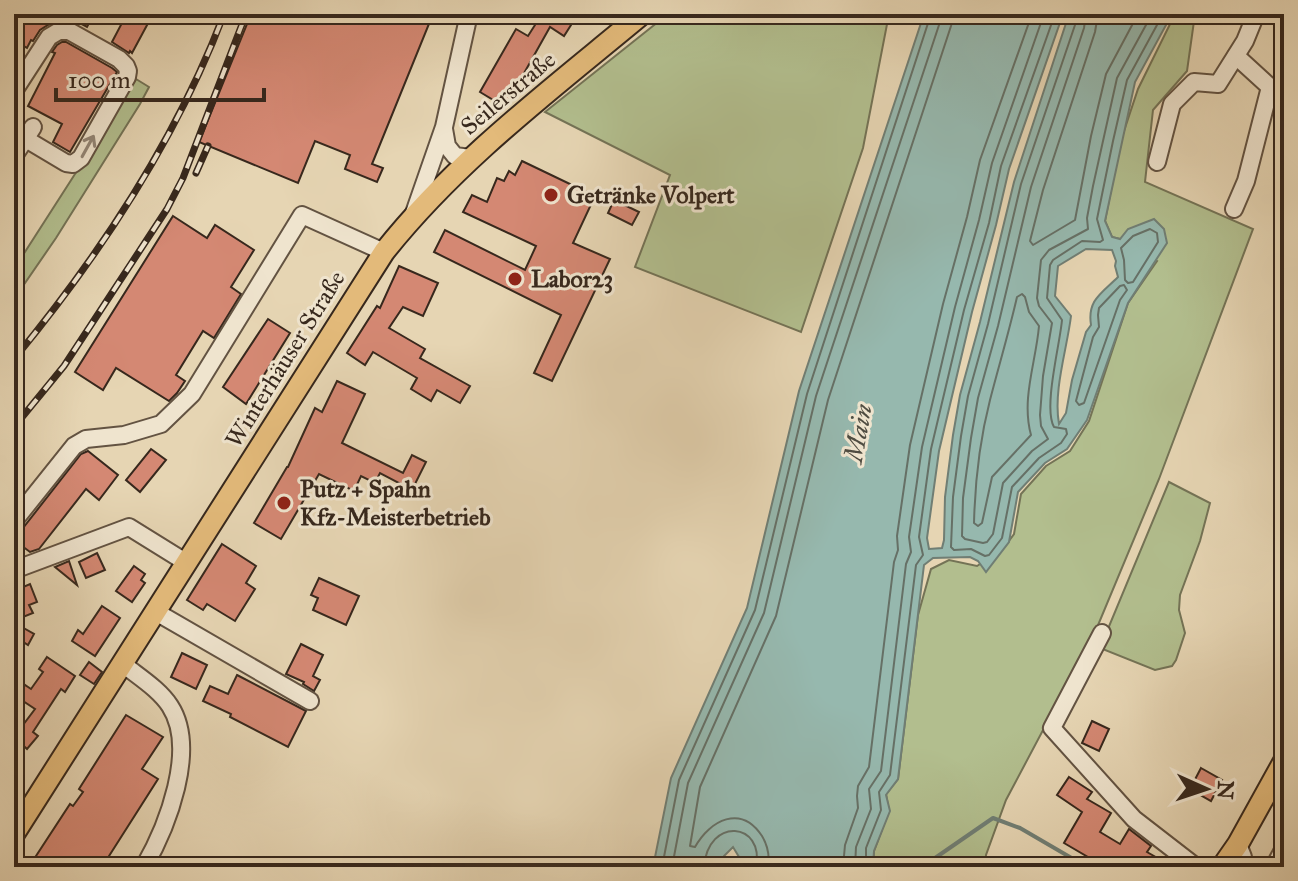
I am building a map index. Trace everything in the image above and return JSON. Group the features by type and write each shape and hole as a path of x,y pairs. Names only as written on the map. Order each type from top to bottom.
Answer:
{"main road":[{"name":"Seilerstraße","path":"412,217 470,158 642,14"},
{"name":"Winterhäuser Straße","path":"14,834 384,252 412,217"},
{"path":"1222,867 1284,761"}],"street":[{"name":"Winterhäuser Straße","path":"412,217 444,127 469,14"},
{"path":"1157,162 1172,104 1194,82 1218,84 1245,41 1256,14"},
{"path":"14,91 49,37 59,31 69,31 119,59 128,71 81,158 73,164 66,163 24,133 14,156"},
{"path":"1234,209 1246,181 1270,87 1236,56"},
{"path":"444,127 447,146 455,156 470,158"},
{"path":"14,521 74,446 86,439 124,435 161,424 192,394 302,215 384,252"},
{"path":"14,570 129,527 187,563"},
{"path":"156,612 310,701"},
{"path":"1102,633 1052,728 1134,819 1196,867"},
{"path":"123,664 164,698 176,718 181,743 168,815 144,867"},
{"path":"1238,844 1243,857 1241,867"},
{"path":"1274,867 1284,848"}],"green space":[{"path":"668,14 889,14 863,148 801,332 635,267 670,175 545,112"},
{"path":"1175,14 1195,14 1187,71 1153,110 1145,182 1253,229 1159,479 1096,630 1006,800 986,855 985,867 873,867 874,851 889,811 886,794 898,779 918,615 931,569 949,560 977,566 1003,549 1014,534 1021,494 1046,466 1070,451 1089,421 1128,303 1157,261 1112,237 1105,221 1120,143 1138,89"},
{"path":"136,79 149,87 140,104 14,299 14,269"},
{"path":"1169,482 1210,503 1180,595 1179,610 1185,633 1172,666 1155,670 1100,648"}],"water":[{"name":"Main","path":"924,14 1063,14 1009,169 939,451 927,538 929,549 942,548 945,497 960,395 1014,182 1069,14 1172,14 1135,82 1105,221 1112,237 1120,239 1128,229 1154,219 1164,229 1167,243 1128,303 1087,420 1067,449 1045,463 1018,492 1009,542 986,572 978,561 970,557 933,558 924,565 898,779 886,795 890,811 874,851 873,867 737,867 739,857 733,847 724,856 722,867 653,867 671,778 747,608 799,391","holes":["1086,249 1112,250 1118,277 1101,293 1091,309 1091,325 1086,332 1072,380 1066,413 1059,424 1059,384 1071,316 1055,296 1058,266"]}],"building":[{"path":"14,14 56,14 27,48 14,41"},
{"path":"63,14 94,14 87,27"},
{"path":"106,14 153,14 132,53 129,53 112,42 122,23"},
{"path":"251,14 433,14 372,164 383,168 377,182 345,169 350,155 315,141 298,183 199,142"},
{"path":"542,14 578,14 564,36 550,27 505,107 480,92 516,29 528,36"},
{"path":"62,42 117,72 70,152 53,142 62,124 28,106 55,53 52,52"},
{"path":"522,161 595,196 573,243 610,259 552,381 534,373 561,315 434,252 445,230 525,270 536,246 463,212 472,195 487,202 497,178 504,181 509,171 515,175"},
{"path":"614,200 639,212 632,225 608,213"},
{"path":"173,216 207,238 215,225 254,250 231,287 241,294 214,338 203,331 176,375 185,381 169,401 116,368 103,390 75,372"},
{"path":"399,266 438,283 423,316 403,307 389,328 425,349 420,358 470,386 460,403 437,390 431,401 411,389 417,378 373,352 365,365 347,353 377,306 380,308"},
{"path":"268,319 290,333 246,404 223,387"},
{"path":"337,381 365,394 342,443 403,473 412,455 426,462 412,490 380,473 375,483 361,476 354,491 319,474 281,539 254,523 288,467 315,408 322,412"},
{"path":"151,449 166,460 140,492 126,480"},
{"path":"88,451 118,475 99,500 86,489 39,549 30,552 14,540 14,534 23,528 81,454"},
{"path":"222,544 256,566 246,583 255,589 235,621 207,604 203,610 187,600"},
{"path":"97,553 105,570 86,578 79,562"},
{"path":"69,561 77,585 55,567"},
{"path":"134,566 145,574 141,580 145,583 132,602 116,591"},
{"path":"319,578 359,596 346,625 313,610 318,598 311,595"},
{"path":"30,584 37,602 29,605 33,613 18,619 14,609 14,591"},
{"path":"102,606 120,618 95,656 72,641 78,630 83,634"},
{"path":"20,626 34,634 28,645 14,636"},
{"path":"301,644 323,655 313,676 320,680 314,691 304,682 286,674"},
{"path":"182,653 207,665 196,689 171,677"},
{"path":"47,657 75,676 65,692 61,689 33,732 38,736 27,749 14,737 35,709 17,697 25,685 31,689 43,672 39,669"},
{"path":"89,662 102,672 94,684 80,675"},
{"path":"237,675 306,711 288,747 203,701 210,686 228,694"},
{"path":"126,715 163,737 142,769 158,779 102,867 52,867 36,856 70,804 73,806 83,792 79,789"},
{"path":"1092,721 1109,729 1099,751 1082,743"},
{"path":"1201,768 1222,780 1211,801 1190,789"},
{"path":"1069,777 1092,792 1087,799 1111,813 1100,832 1120,844 1129,829 1151,846 1147,852 1173,867 1096,867 1098,863 1064,843 1082,812 1057,795"}],"waterway":[{"path":"922,867 993,818 1020,828 1087,867"}],"railway":[{"path":"14,359 76,279 133,195 183,106 224,14"},
{"path":"14,427 64,366 167,209 183,178 246,14"},
{"path":"196,173 208,146"}],"place":[{"name":"Getränke Volpert","path":"551,195"},
{"name":"Labor23","path":"515,279"},
{"name":"Putz + Spahn Kfz-Meisterbetrieb","path":"284,503"}]}
